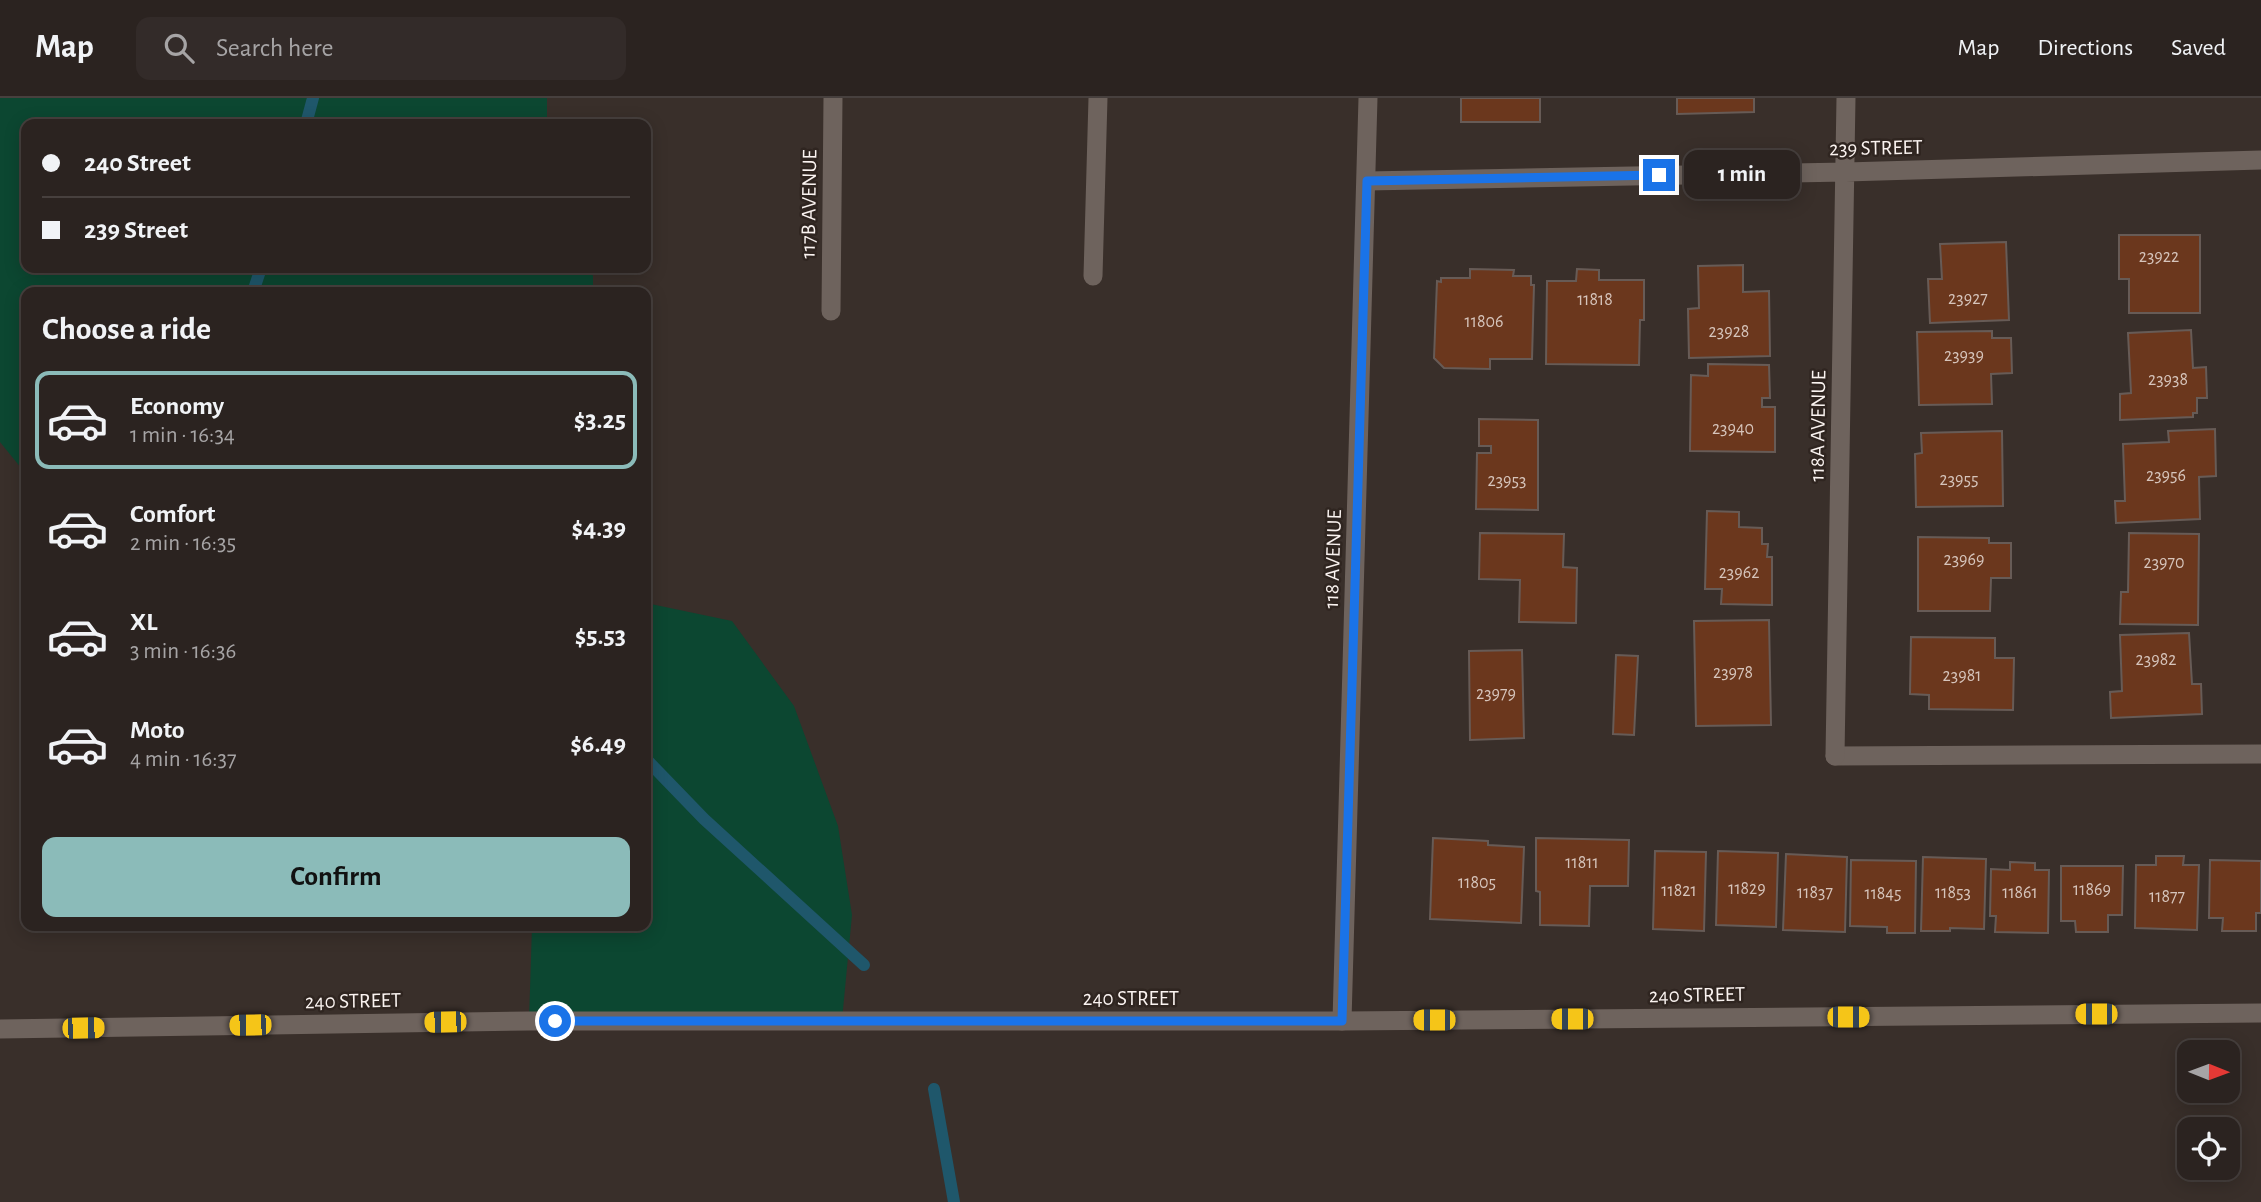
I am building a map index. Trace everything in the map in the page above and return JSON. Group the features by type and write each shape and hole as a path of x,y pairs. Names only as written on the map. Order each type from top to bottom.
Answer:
{"street":[{"name":"117B AVENUE","path":"831,311 833,98"},
{"path":"1093,276 1098,98"},
{"name":"118 AVENUE","path":"1342,1021 1368,98"},
{"name":"118A AVENUE","path":"1846,98 1835,755 2261,754"},
{"name":"239 STREET","path":"1367,181 1846,172 2261,160"},
{"name":"240 STREET","path":"0,1029 542,1021 1342,1021 2261,1013"}],"green space":[{"path":"0,98 547,98 547,119 21,119 21,273 592,273 593,287 21,287 21,468 0,442"},
{"path":"651,604 732,621 794,706 838,826 852,915 842,1020 529,1021 532,931 651,931"}],"building":[{"path":"1461,98 1540,98 1540,122 1461,122"},
{"path":"1677,98 1754,98 1754,112 1677,114"},
{"path":"2119,235 2200,235 2200,313 2129,313 2129,279 2119,279"},
{"path":"2006,242 2009,320 1930,323 1928,279 1942,279 1940,244"},
{"path":"1743,265 1743,292 1769,291 1770,356 1689,358 1688,309 1699,308 1698,266"},
{"path":"1470,269 1514,270 1513,276 1531,276 1531,285 1534,285 1532,359 1490,359 1490,369 1444,368 1434,358 1437,281 1441,282 1441,278 1470,278"},
{"path":"1577,269 1599,270 1599,280 1644,280 1644,320 1640,320 1639,365 1546,364 1547,281 1576,281"},
{"path":"2191,330 2193,368 2206,367 2207,398 2197,398 2197,413 2193,413 2193,417 2120,420 2120,394 2131,393 2128,333"},
{"path":"1992,331 1992,338 2011,338 2012,373 1991,374 1992,404 1919,405 1917,332"},
{"path":"1708,364 1769,365 1770,398 1762,398 1762,407 1775,407 1775,452 1690,451 1691,375 1708,376"},
{"path":"1479,419 1538,420 1538,510 1476,509 1477,453 1491,453 1491,446 1479,446"},
{"path":"2215,429 2216,476 2199,477 2200,519 2116,523 2115,501 2125,501 2123,444 2169,442 2168,431"},
{"path":"2002,431 2003,506 1916,507 1915,454 1922,453 1921,433"},
{"path":"1707,511 1739,512 1739,527 1762,528 1762,544 1768,544 1767,557 1772,557 1772,605 1721,604 1722,589 1705,589"},
{"path":"1480,533 1564,534 1563,567 1577,568 1576,623 1519,622 1520,580 1479,579"},
{"path":"2129,533 2199,534 2198,625 2120,624 2121,592 2128,592"},
{"path":"1918,537 1989,538 1989,543 2011,543 2011,578 1991,578 1990,611 1918,611"},
{"path":"1769,620 1771,725 1696,726 1694,621"},
{"path":"2189,633 2192,684 2201,684 2202,714 2111,718 2110,692 2122,691 2120,635"},
{"path":"1911,637 1995,638 1995,658 2014,658 2013,710 1929,709 1929,695 1910,694"},
{"path":"1522,650 1524,738 1470,740 1469,651"},
{"path":"1616,655 1638,656 1634,735 1613,734"},
{"path":"1433,838 1488,841 1488,845 1524,847 1521,923 1430,919"},
{"path":"1536,838 1629,840 1628,886 1590,886 1589,926 1540,925 1540,892 1536,891"},
{"path":"1655,851 1706,852 1704,931 1653,929"},
{"path":"1718,851 1778,853 1776,927 1716,925"},
{"path":"1786,854 1847,857 1845,932 1783,930"},
{"path":"2156,856 2184,856 2183,865 2199,865 2197,930 2135,928 2136,865 2156,865"},
{"path":"1923,857 1986,859 1984,929 1921,931"},
{"path":"1851,860 1916,861 1915,933 1887,933 1887,927 1850,926"},
{"path":"2210,860 2261,861 2261,913 2256,913 2256,931 2222,931 2223,918 2209,918"},
{"path":"2010,862 2035,863 2035,870 2049,870 2048,933 1995,932 1996,916 1990,916 1991,869 2010,870"},
{"path":"2061,866 2123,866 2122,915 2108,915 2108,932 2076,932 2075,921 2061,921"}],"waterway":[{"path":"307,119 313,98"},
{"path":"255,287 259,273"},
{"path":"651,764 704,819 864,965"},
{"path":"934,1089 954,1202"}],"route":[{"path":"555,1021 1342,1021 1367,181 1659,175"}]}
